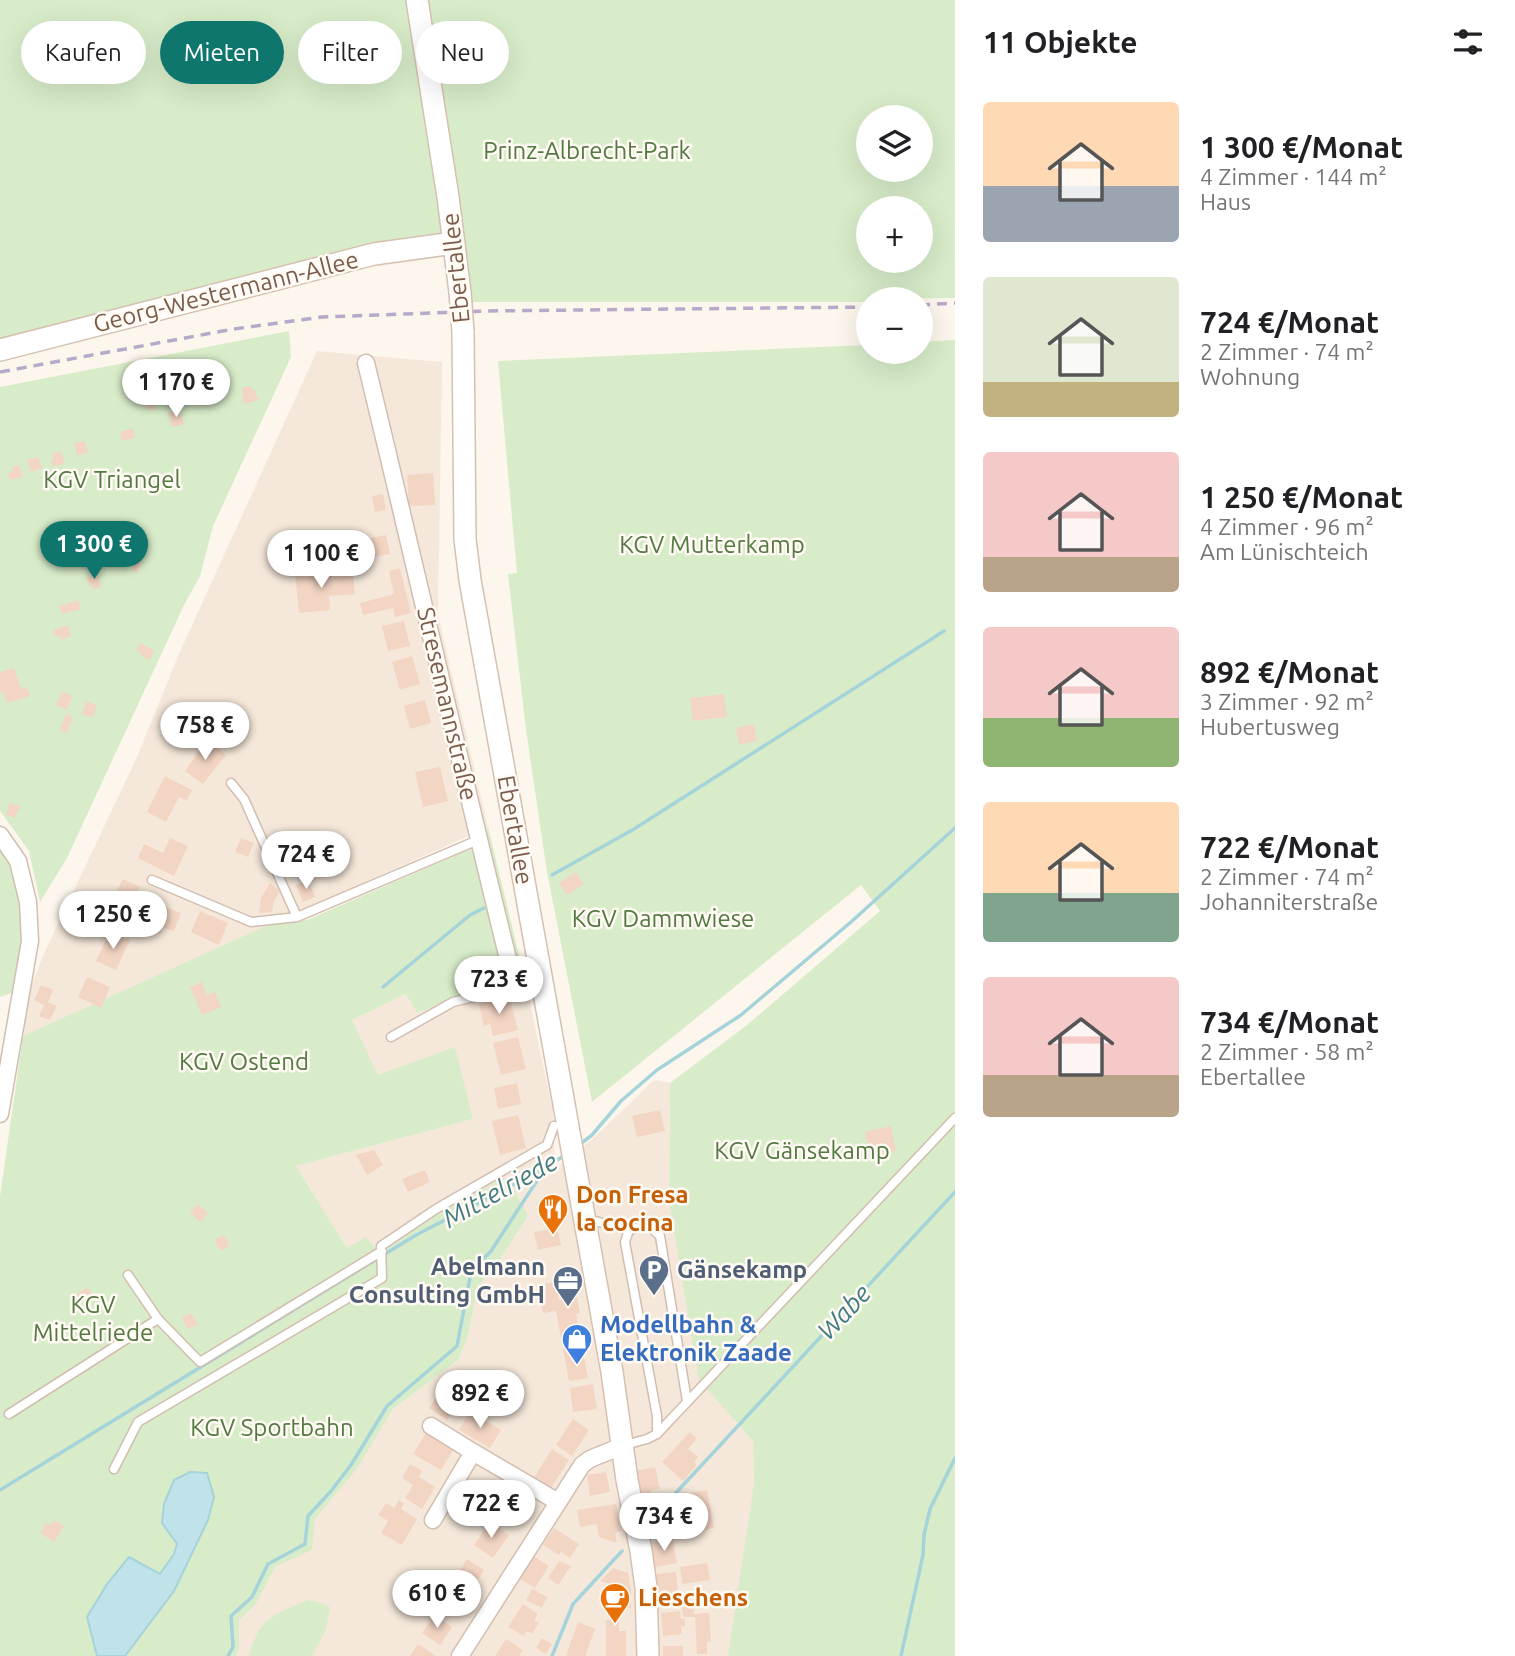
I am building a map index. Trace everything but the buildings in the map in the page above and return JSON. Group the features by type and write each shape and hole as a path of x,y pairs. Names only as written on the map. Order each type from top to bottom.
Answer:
{"main road":[{"name":"Ebertallee","path":"417,0 449,197 460,292 463,332 465,539 470,580 543,985 562,1131 575,1161 612,1372 646,1587 648,1656"},
{"name":"Georg-Westermann-Allee","path":"0,351 374,254 454,243"}],"street":[{"name":"Stresemannstraße","path":"366,363 421,588 478,840 513,979 519,987"},
{"path":"0,835 18,861 28,902 30,940 0,1114"},
{"path":"519,987 533,988 543,985"},
{"path":"431,1426 558,1502"},
{"path":"460,1656 582,1465 622,1446"},
{"path":"433,1520 473,1452"}],"lane":[{"path":"232,783 244,799 297,917"},
{"path":"152,880 251,922 297,917 478,840"},
{"path":"391,1037 453,1002 519,987"},
{"path":"622,1446 657,1434 955,1118"},
{"path":"114,1469 138,1422 382,1278 382,1246 436,1209 547,1145 562,1131"},
{"path":"584,1218 629,1230 648,1225 660,1236 687,1401"},
{"path":"629,1230 625,1242 657,1416 657,1434"},
{"path":"128,1275 158,1319 200,1362 382,1251"},
{"path":"9,1414 158,1319"}],"shaded area":[{"path":"317,351 442,362 438,615 488,827 24,1036 27,995 47,947 137,757 178,656"},
{"path":"523,971 553,1111 555,1169 598,1134 654,1080 670,1083 669,1202 734,1420 753,1441 758,1656 236,1656 239,1649 238,1620 256,1604 275,1567 311,1550 315,1519 357,1469 393,1409 458,1360 467,1339 479,1285 501,1258 528,1216 376,1249 347,1248 296,1166 473,1119 377,1076 352,1020 407,994 417,1013"}],"green space":[{"name":"Prinz-Albrecht-Park","path":"0,0 955,0 955,298 933,298 933,287 856,287 856,302 469,302 463,239 415,241 0,338"},
{"name":"KGV Triangel","path":"289,331 291,357 213,526 200,576 184,605 67,858 40,902 29,851 0,811 0,387"},
{"path":"955,340 955,1656 728,1656 754,1484 753,1441 699,1380 669,1202 670,1083 747,1025 880,911 861,885 592,1102 547,872 526,730 508,574 517,573 498,361 856,346 856,364 933,364 933,341"},
{"path":"488,827 523,971 417,1013 406,994 352,1020 378,1075 455,1047 473,1119 296,1166 347,1248 366,1237 376,1249 503,1178 514,1190 528,1216 501,1258 479,1285 467,1339 458,1360 393,1409 357,1469 315,1519 312,1550 275,1567 256,1604 239,1620 239,1649 236,1656 125,1656 174,1591 208,1520 162,1523 177,1544 174,1554 160,1575 129,1557 87,1617 97,1656 0,1656 0,1196 23,1036 275,922 307,920 475,847"},
{"path":"0,846 13,865 23,910 17,991 0,997"},
{"path":"308,1600 330,1607 326,1630 312,1656 249,1656 263,1625 286,1609"}],"water":[{"path":"190,1472 207,1473 214,1497 208,1520 174,1591 125,1656 97,1656 87,1617 107,1584 129,1557 160,1574 174,1554 177,1544 162,1523 164,1504 174,1480"}],"waterway":[{"path":"552,875 634,829 944,631"},
{"name":"Mittelriede","path":"579,1145 592,1135 621,1101 657,1070 741,1015 851,922 955,828"},
{"path":"383,987 470,915 484,908"},
{"name":"Mittelriede","path":"0,1490 416,1235 546,1168 566,1154"},
{"path":"228,1656 233,1647 231,1616 252,1597 268,1564 305,1544 308,1516 351,1465 387,1406 457,1346 471,1272 491,1251 544,1170"},
{"name":"Wabe","path":"648,1523 955,1192"},
{"path":"901,1656 930,1509 955,1458"},
{"name":"Wabe","path":"552,1656 573,1604 622,1551"}],"railway":[{"path":"933,304 955,303"},
{"path":"0,372 234,329 322,317 485,311 856,307"}],"place":[{"name":"Don Fresa la cocina","path":"553,1236"},
{"name":"Gänsekamp","path":"654,1297"},
{"name":"Abelmann Consulting GmbH","path":"568,1308"},
{"name":"Modellbahn & Elektronik Zaade","path":"577,1366"},
{"name":"Lieschens","path":"615,1625"}],"park label":[{"name":"KGV Mutterkamp","path":"712,545"},
{"name":"KGV Dammwiese","path":"663,919"},
{"name":"KGV Ostend","path":"244,1062"},
{"name":"KGV Gänsekamp","path":"802,1151"},
{"name":"KGV Mittelriede","path":"93,1319"},
{"name":"KGV Sportbahn","path":"272,1428"}]}
